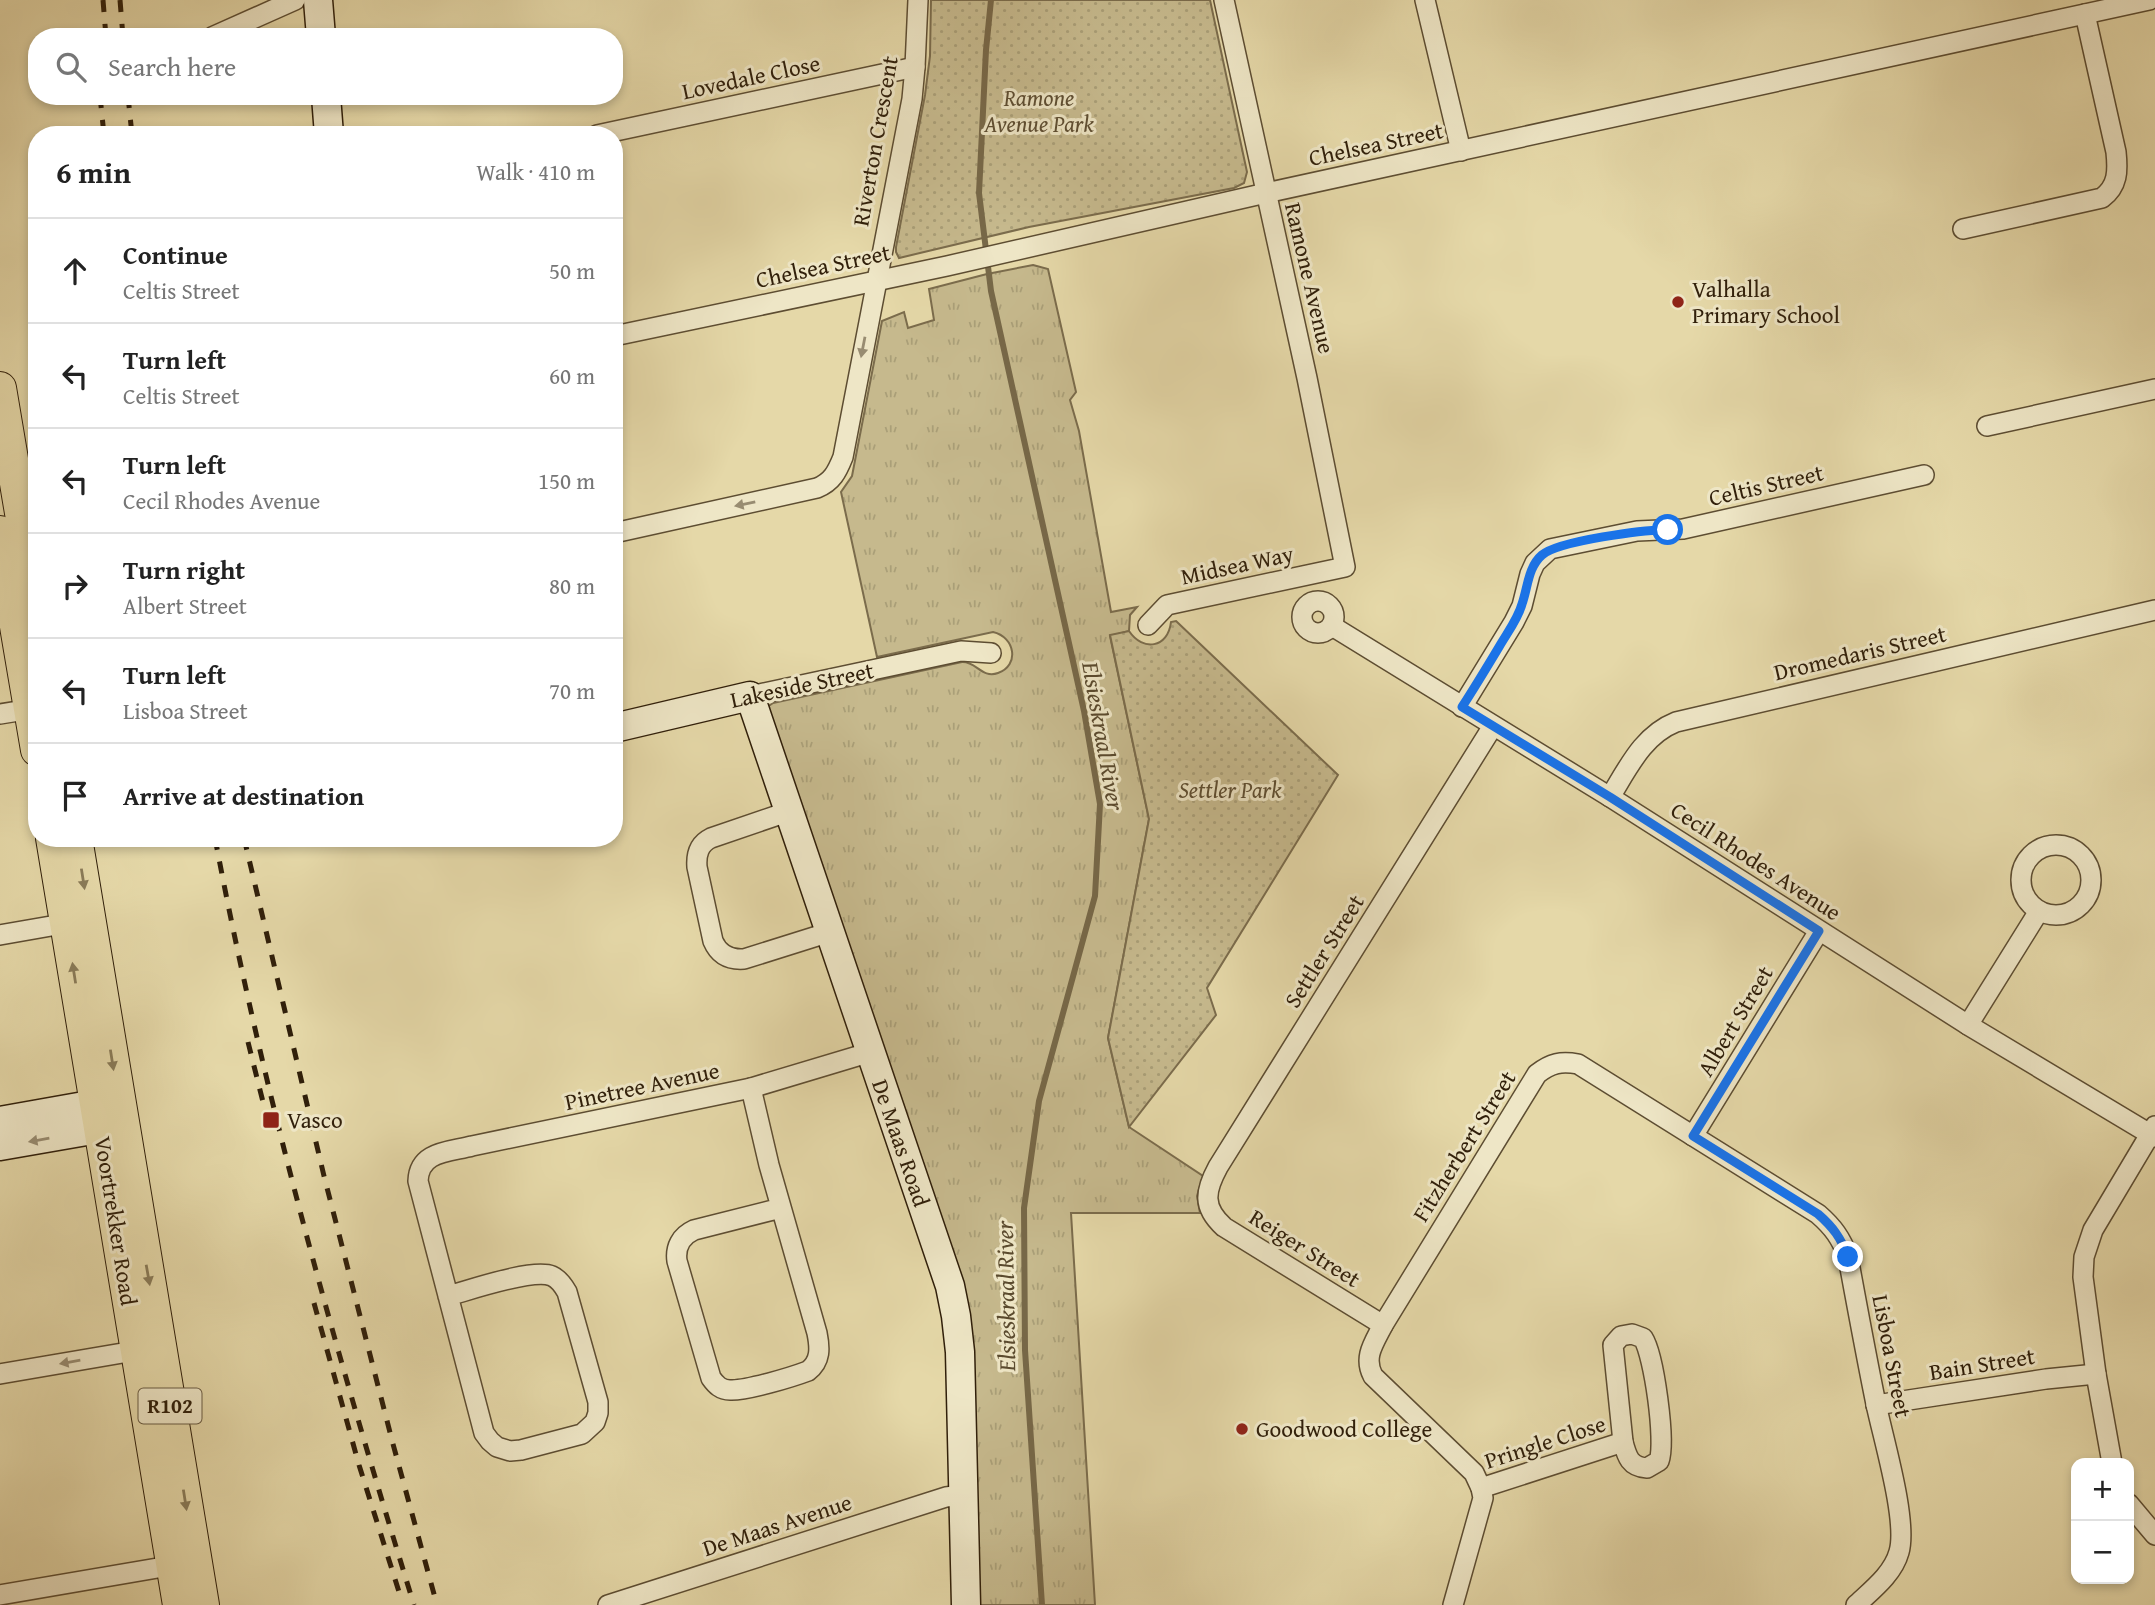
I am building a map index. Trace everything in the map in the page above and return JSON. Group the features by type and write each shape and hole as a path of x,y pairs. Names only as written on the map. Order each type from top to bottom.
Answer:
{"main road":[{"path":"0,388 9,493 28,571"},
{"path":"0,532 22,710"},
{"name":"Voortrekker Road","path":"55,847 78,922 184,1564 203,1605"},
{"name":"Voortrekker Road","path":"76,847 78,922"},
{"name":"Voortrekker Road","path":"179,1605 184,1564"}],"street":[{"path":"232,28 295,0"},
{"path":"318,0 320,28"},
{"name":"Riverton Crescent","path":"623,531 805,491 830,481 838,469 912,99 918,0"},
{"name":"Ramone Avenue","path":"1224,0 1307,378 1345,567"},
{"path":"1425,0 1461,151"},
{"name":"Chelsea Street","path":"623,334 947,266 2092,8 2149,0"},
{"path":"1963,229 2102,198 2110,192 2118,169 2092,8"},
{"name":"Lovedale Close","path":"623,129 915,67"},
{"path":"327,105 328,126"},
{"path":"1987,426 2155,389"},
{"name":"Celtis Street","path":"1462,707 1514,622 1522,606 1535,563 1550,549 1637,531 1683,529 1924,475"},
{"name":"Midsea Way","path":"1148,625 1167,605 1345,567"},
{"name":"Dromedaris Street","path":"1610,797 1646,743 1658,731 1676,722 2155,610"},
{"name":"Cecil Rhodes Avenue","path":"1332,626 1610,797 1968,1025 2153,1132"},
{"name":"Lakeside Street","path":"623,725 961,651 991,653"},
{"name":"De Maas Road","path":"750,696 954,1301 960,1352 965,1605"},
{"name":"Settler Street","path":"1209,1205 1208,1189 1218,1167 1493,726"},
{"path":"790,811 711,838 701,846 696,859 697,867 713,941 724,955 744,959 830,932"},
{"path":"1968,1025 2039,911"},
{"path":"0,935 78,922"},
{"name":"Albert Street","path":"1693,1136 1819,931"},
{"name":"Pinetree Avenue","path":"448,1296 418,1181 423,1163 434,1155 751,1088 871,1052"},
{"name":"Fitzherbert Street","path":"1383,1325 1537,1074 1546,1067 1557,1062 1578,1065 1693,1136"},
{"path":"751,1088 781,1208 817,1333 818,1359 814,1367 794,1376 741,1389 723,1389 711,1378 677,1261 678,1247 687,1233 694,1230 781,1208"},
{"path":"0,1121 110,1115"},
{"path":"0,1146 110,1115"},
{"path":"2111,1458 2096,1374 2083,1277 2084,1257 2093,1230 2153,1132"},
{"name":"Lisboa Street","path":"1693,1136 1818,1214 1833,1227 1842,1240 1848,1257 1895,1492 1901,1536 1900,1550 1894,1566 1856,1605"},
{"name":"Reiger Street","path":"1209,1205 1224,1227 1383,1325"},
{"path":"541,1273 560,1282 567,1292 598,1402 595,1422 589,1429 582,1434 521,1450 503,1450 490,1441 484,1433 448,1296 541,1273"},
{"path":"1383,1325 1368,1358 1373,1376 1474,1474 1481,1488 1481,1508 1453,1605"},
{"name":"Pringle Close","path":"1632,1334 1643,1338 1650,1356 1662,1440 1659,1461 1647,1468 1634,1466 1628,1458 1623,1442 1613,1345 1621,1336 1632,1334"},
{"path":"0,1374 149,1348"},
{"name":"Bain Street","path":"1876,1405 2096,1374"},
{"name":"Pringle Close","path":"1481,1488 1623,1442"},
{"name":"De Maas Avenue","path":"608,1605 946,1497 962,1495"},
{"path":"2134,1510 2155,1535"},
{"path":"0,1595 184,1564"}],"green space":[{"name":"Ramone Avenue Park","path":"931,0 1210,0 1247,172 1244,183 1234,188 1029,227 899,258 896,247 930,56"},
{"path":"1033,265 1048,269 1076,392 1070,400 1079,431 1111,612 1137,607 1130,615 1129,631 1110,636 1149,819 1108,1038 1129,1127 1203,1176 1197,1196 1200,1213 1071,1213 1095,1605 975,1605 968,1346 766,708 773,703 962,662 988,674 998,673 1010,664 1010,645 1006,639 993,632 877,657 841,492 852,476 882,321 904,312 908,328 934,320 929,289"},
{"name":"Settler Park","path":"1176,621 1338,775 1207,988 1216,1015 1129,1127 1108,1038 1149,819 1110,635 1129,631 1141,642 1154,644 1165,637 1171,622"}],"waterway":[{"name":"Elsieskraal River","path":"991,0 979,193 991,291 1084,711 1100,804 1095,896 1039,1101 1024,1208 1025,1350 1042,1605"}],"railway":[{"path":"103,0 105,28"},
{"path":"120,0 122,28"},
{"path":"101,105 103,126"},
{"path":"129,105 131,126"},
{"path":"217,847 234,935 279,1128 330,1320 414,1605"},
{"path":"246,847 324,1176 437,1605"},
{"path":"248,1042 265,1110"},
{"path":"314,1303 359,1465 400,1595"}],"place":[{"name":"Valhalla Primary School","path":"1678,302"},
{"name":"Vasco","path":"271,1120"},
{"name":"Goodwood College","path":"1242,1429"}],"route":[{"path":"1668,530 1637,531 1570,544 1550,549 1541,555 1530,574 1522,606 1514,622 1462,707 1610,797 1819,931 1693,1136 1818,1214 1833,1227 1842,1240 1848,1257"}]}
